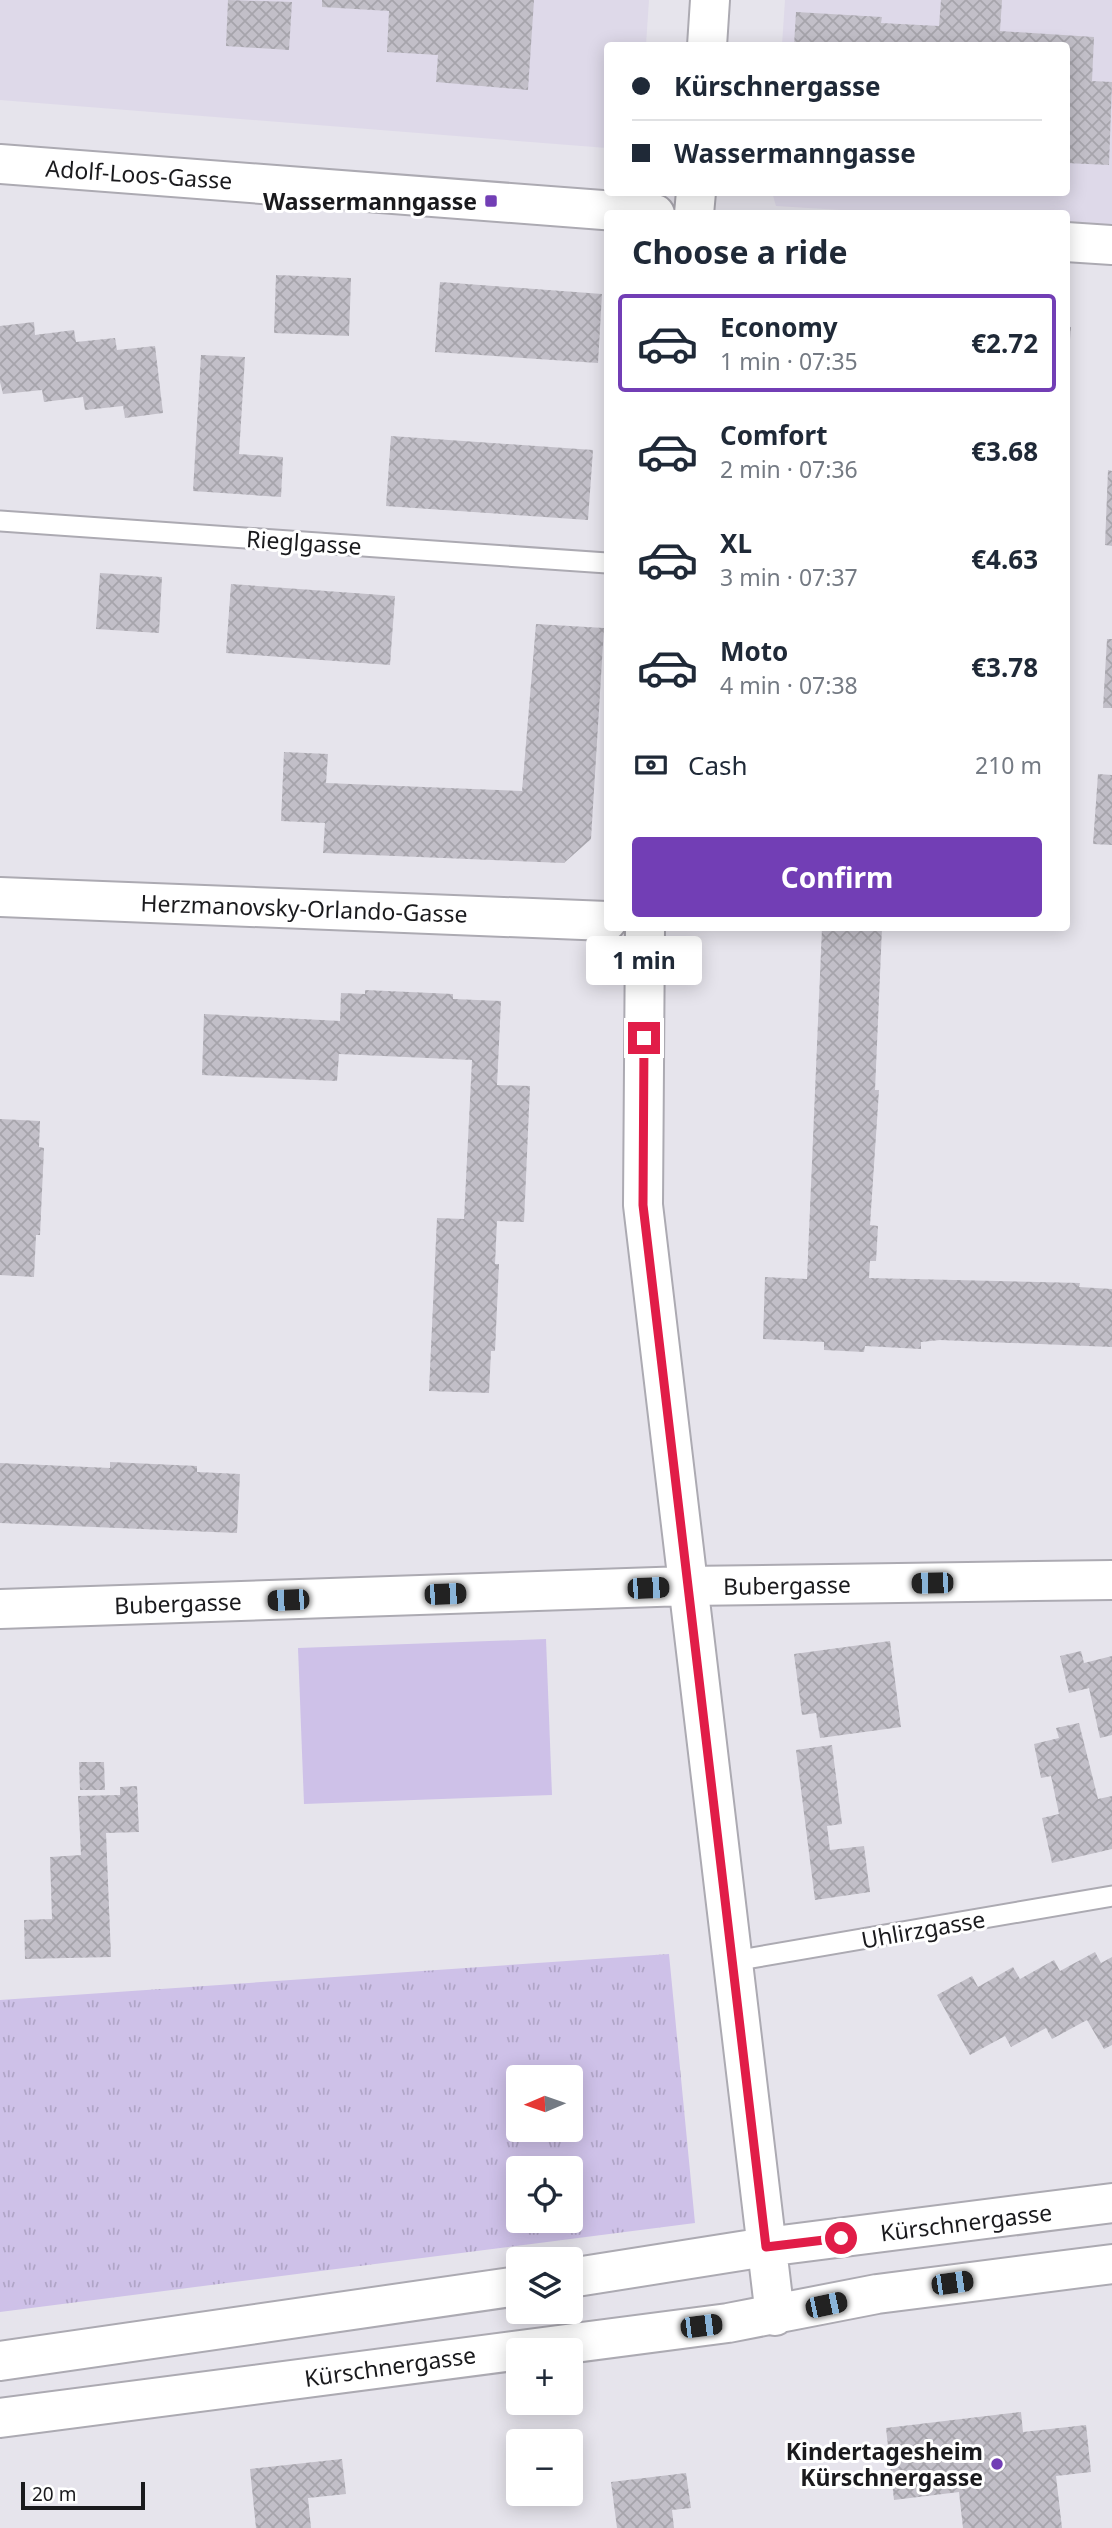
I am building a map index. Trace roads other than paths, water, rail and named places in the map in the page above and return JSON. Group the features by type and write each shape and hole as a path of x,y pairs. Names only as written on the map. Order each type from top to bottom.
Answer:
{"street":[{"path":"707,42 710,0"},
{"name":"Adolf-Loos-Gasse","path":"0,164 604,210"},
{"path":"1070,242 1112,245"},
{"name":"Herzmanovsky-Orlando-Gasse","path":"0,897 604,921"},
{"path":"645,931 643,1205 686,1586 734,1961 775,2316"},
{"name":"Bubergasse","path":"0,1609 686,1586 1112,1580"},
{"name":"Kürschnergasse","path":"583,2276 766,2247 1112,2203"},
{"name":"Kürschnergasse","path":"0,2418 775,2316 877,2294 1112,2264"},
{"path":"0,2361 506,2288"}],"lane":[{"name":"Rieglgasse","path":"0,521 604,563"},
{"name":"Uhlirzgasse","path":"734,1961 1112,1896"}],"place":[{"name":"Wassermanngasse","path":"491,201"},
{"name":"Kindertagesheim Kürschnergasse","path":"997,2464"}]}
